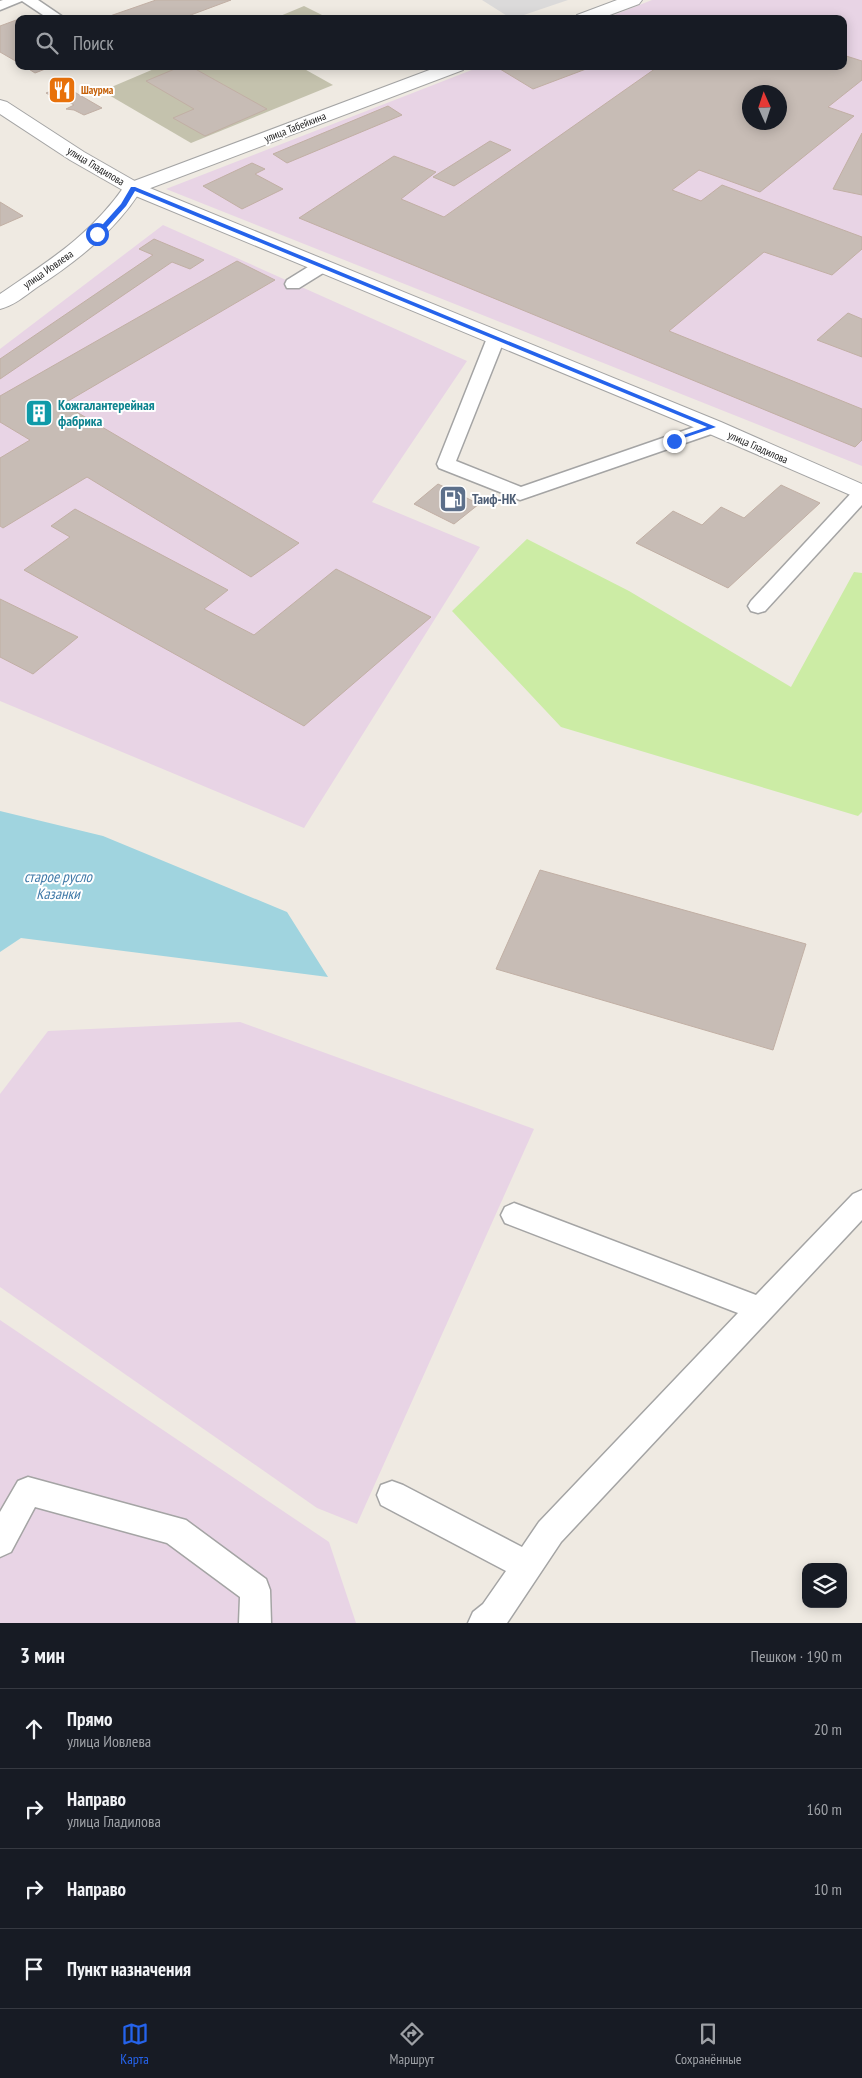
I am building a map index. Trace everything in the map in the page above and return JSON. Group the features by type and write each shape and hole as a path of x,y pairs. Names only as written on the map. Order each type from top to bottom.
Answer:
{"street":[{"path":"594,15 633,0"},
{"name":"улица Табейкина","path":"133,188 446,70"},
{"name":"улица Гладилова","path":"0,106 77,156 133,188 713,427 862,493"},
{"name":"улица Иовлева","path":"0,303 97,234 124,205 133,188"}],"lane":[{"path":"0,6 18,0 50,15"},
{"path":"293,284 322,266"},
{"path":"496,338 446,464 520,494 713,427"},
{"path":"758,606 862,493"},
{"path":"484,1623 494,1615 550,1532 862,1202"},
{"path":"514,1215 760,1310"},
{"path":"0,1542 28,1491 175,1530 255,1590 255,1623"},
{"path":"392,1495 528,1566"}],"shaded area":[{"path":"482,0 568,0 524,15 506,15"},
{"path":"652,0 862,0 862,466 166,189 472,70 847,70 847,15 614,15"},
{"path":"304,6 322,15 283,15"},
{"path":"152,70 306,70 333,85 191,143 102,91"},
{"path":"163,225 467,361 372,502 480,547 304,828 0,701 0,349"},
{"path":"240,1022 534,1129 357,1524 317,1508 0,1287 0,1094 48,1031"},
{"path":"0,1320 329,1542 356,1623 0,1623"}],"green space":[{"path":"527,539 629,591 791,687 854,572 862,573 862,812 858,816 561,727 452,611"}],"water":[{"name":"старое русло Казанки","path":"0,811 103,836 287,912 328,977 21,938 0,952"}],"building":[{"path":"156,0 231,0 191,15 113,15"},
{"path":"15,20 15,61 0,52 0,26"},
{"path":"847,56 862,61 862,80 828,107 854,116 760,192 699,170 672,190 701,201 722,185 862,237 862,249 832,275 764,252 669,331 862,409 862,440 855,447 299,218 394,156 436,172 401,199 444,217 653,70 847,70"},
{"path":"30,70 43,70 35,73"},
{"path":"172,70 197,70 267,109 205,136 173,118 194,109 146,81"},
{"path":"502,70 583,70 533,89"},
{"path":"64,86 102,108 84,115 74,110 66,109 74,105 65,100 55,103 55,98 46,93"},
{"path":"388,106 402,115 287,163 273,154"},
{"path":"862,133 862,195 833,189"},
{"path":"490,141 511,150 454,186 433,177"},
{"path":"252,163 265,169 255,174 283,189 242,209 203,186"},
{"path":"0,202 23,216 0,226"},
{"path":"154,239 204,260 190,269 172,262 0,379 0,359 153,255 139,249"},
{"name":"Кожгалантерейная фабрика","path":"237,261 275,280 63,404 299,543 251,577 87,477 3,528 0,526 0,458 30,440 0,422 0,396"},
{"path":"848,313 862,319 862,357 817,340"},
{"path":"438,484 479,504 454,524 414,504"},
{"path":"781,485 820,503 728,588 636,543 673,511 702,525 721,507 744,518"},
{"path":"75,509 228,590 204,609 254,635 336,569 431,617 304,726 24,570 70,537 51,526"},
{"path":"0,599 78,637 33,674 0,657"},
{"path":"540,870 806,944 773,1050 496,969"}],"place":[{"name":"Шаурма","path":"62,90"},
{"name":"Кожгалантерейная фабрика","path":"39,413"},
{"name":"Таиф-НК","path":"453,499"}],"route":[{"path":"97,234 124,205 133,188 713,427 674,441"}]}
